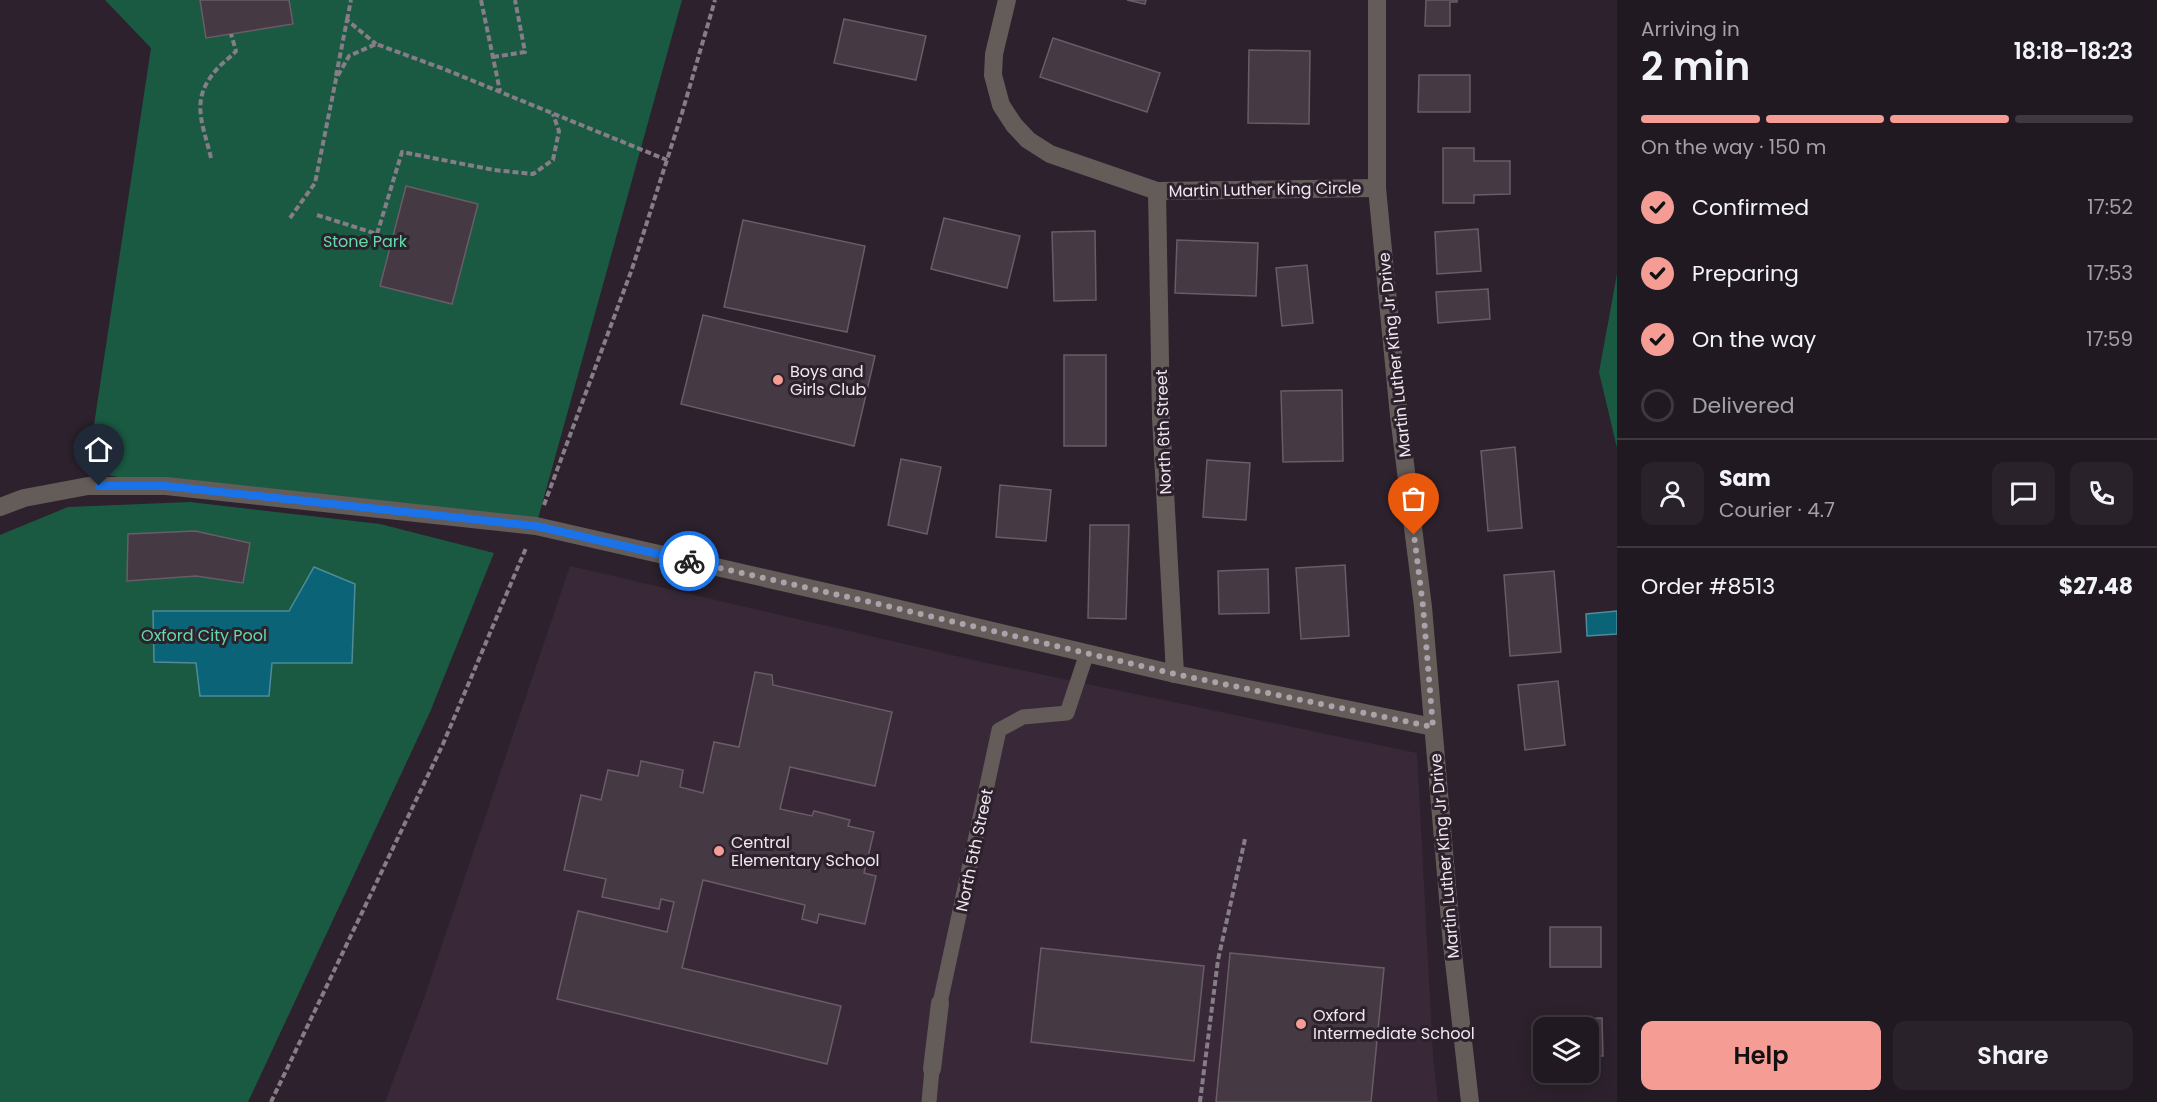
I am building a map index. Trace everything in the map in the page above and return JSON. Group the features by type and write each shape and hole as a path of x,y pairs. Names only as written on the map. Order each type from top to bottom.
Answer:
{"street":[{"name":"Martin Luther King Circle","path":"1007,0 994,54 993,75 1001,105 1028,141 1050,154 1157,190 1377,188"},
{"name":"Martin Luther King Jr Drive","path":"1377,0 1377,188 1399,416 1423,606 1452,944 1470,1102"},
{"name":"North 6th Street","path":"1157,190 1161,418 1175,674"},
{"path":"0,507 24,498 88,486 166,486 536,526 1175,674 1433,727"},
{"name":"North 5th Street","path":"932,1070 940,1004"}],"lane":[{"name":"North 5th Street","path":"940,1004 999,730 1023,717 1067,713 1087,654"},
{"name":"North 5th Street","path":"929,1102 932,1070"}],"path":[{"path":"290,218 315,183 351,0"},
{"path":"481,0 500,92"},
{"path":"493,57 525,52 515,0"},
{"path":"271,1102 442,744 536,526 632,269 715,0"},
{"path":"347,20 376,44 667,160"},
{"path":"211,158 199,102 203,89 214,72 236,51 231,34"},
{"path":"336,79 349,56 376,44"},
{"path":"317,215 378,234 402,152 494,170 532,174 553,160 559,131 552,113"},
{"path":"1200,1102 1218,960 1245,839"}],"shaded area":[{"path":"570,566 982,662 1417,753 1433,1056 1438,1102 385,1102 422,1004"}],"green space":[{"name":"Stone Park","path":"105,0 682,0 536,526 166,486 87,471 151,48"},
{"path":"1617,274 1617,448 1599,372"},
{"name":"Oxford City Pool","path":"190,502 380,524 494,553 430,712 248,1102 0,1102 0,535 68,507"}],"water":[{"path":"314,567 355,584 352,663 272,663 269,696 200,696 196,663 154,662 153,611 289,611"},
{"path":"1617,611 1617,634 1587,636 1586,614"}],"building":[{"path":"200,0 289,0 293,24 206,38"},
{"path":"1127,0 1146,0 1145,4"},
{"path":"1426,0 1457,0 1457,2 1450,2 1450,26 1425,26"},
{"path":"844,19 926,36 916,80 834,63"},
{"path":"1053,38 1160,73 1147,112 1040,77"},
{"path":"1249,50 1310,51 1309,124 1248,123"},
{"path":"1419,75 1470,75 1470,112 1418,112"},
{"path":"1443,148 1474,148 1474,161 1510,161 1510,194 1474,195 1474,203 1443,203"},
{"path":"406,186 478,204 452,304 380,286"},
{"path":"944,218 1020,236 1007,288 931,269"},
{"path":"743,220 865,246 847,332 724,307"},
{"path":"1478,229 1481,271 1437,274 1435,232"},
{"path":"1095,231 1096,300 1054,301 1052,232"},
{"path":"1177,240 1258,243 1256,296 1175,293"},
{"path":"1307,265 1313,323 1282,326 1276,268"},
{"path":"1488,289 1490,319 1438,323 1436,292"},
{"name":"Boys and Girls Club","path":"703,315 875,356 854,446 681,404"},
{"path":"1064,355 1106,355 1106,446 1064,446"},
{"path":"1342,390 1343,461 1283,462 1281,391"},
{"path":"1515,447 1522,528 1488,531 1481,451"},
{"path":"901,459 941,467 927,534 888,525"},
{"path":"1207,460 1250,463 1246,520 1203,517"},
{"path":"1000,485 1051,490 1046,541 996,537"},
{"path":"1090,525 1129,525 1126,619 1088,618"},
{"path":"195,531 250,543 243,583 196,576 127,581 128,534"},
{"path":"1345,565 1349,636 1301,639 1296,568"},
{"path":"1268,569 1269,613 1219,614 1218,571"},
{"path":"1554,571 1561,652 1510,656 1504,575"},
{"name":"Central Elementary School","path":"755,672 772,675 773,685 892,712 875,786 790,767 780,809 812,816 814,811 850,820 848,826 874,832 864,873 876,876 865,924 819,914 817,923 802,919 805,905 703,880 682,968 841,1006 827,1064 557,999 578,911 667,932 674,902 661,899 659,909 602,897 606,879 564,870 581,795 601,800 608,770 638,776 641,761 683,770 680,787 703,793 714,742 739,747"},
{"path":"1558,681 1565,745 1525,750 1518,685"},
{"path":"1550,927 1601,927 1601,967 1550,967"},
{"path":"1041,948 1204,966 1194,1061 1031,1042"},
{"name":"Oxford Intermediate School","path":"1230,953 1384,968 1371,1102 1216,1102"},
{"path":"1599,1018 1602,1018 1603,1056 1599,1056"}],"way so far":[{"path":"689,561 1175,674 1433,727 1423,606 1414,535"}],"place":[{"name":"Boys and Girls Club","path":"778,380"},
{"name":"Central Elementary School","path":"719,851"},
{"name":"Oxford Intermediate School","path":"1301,1024"}],"route":[{"path":"99,486 166,486 536,526 689,561"}]}
